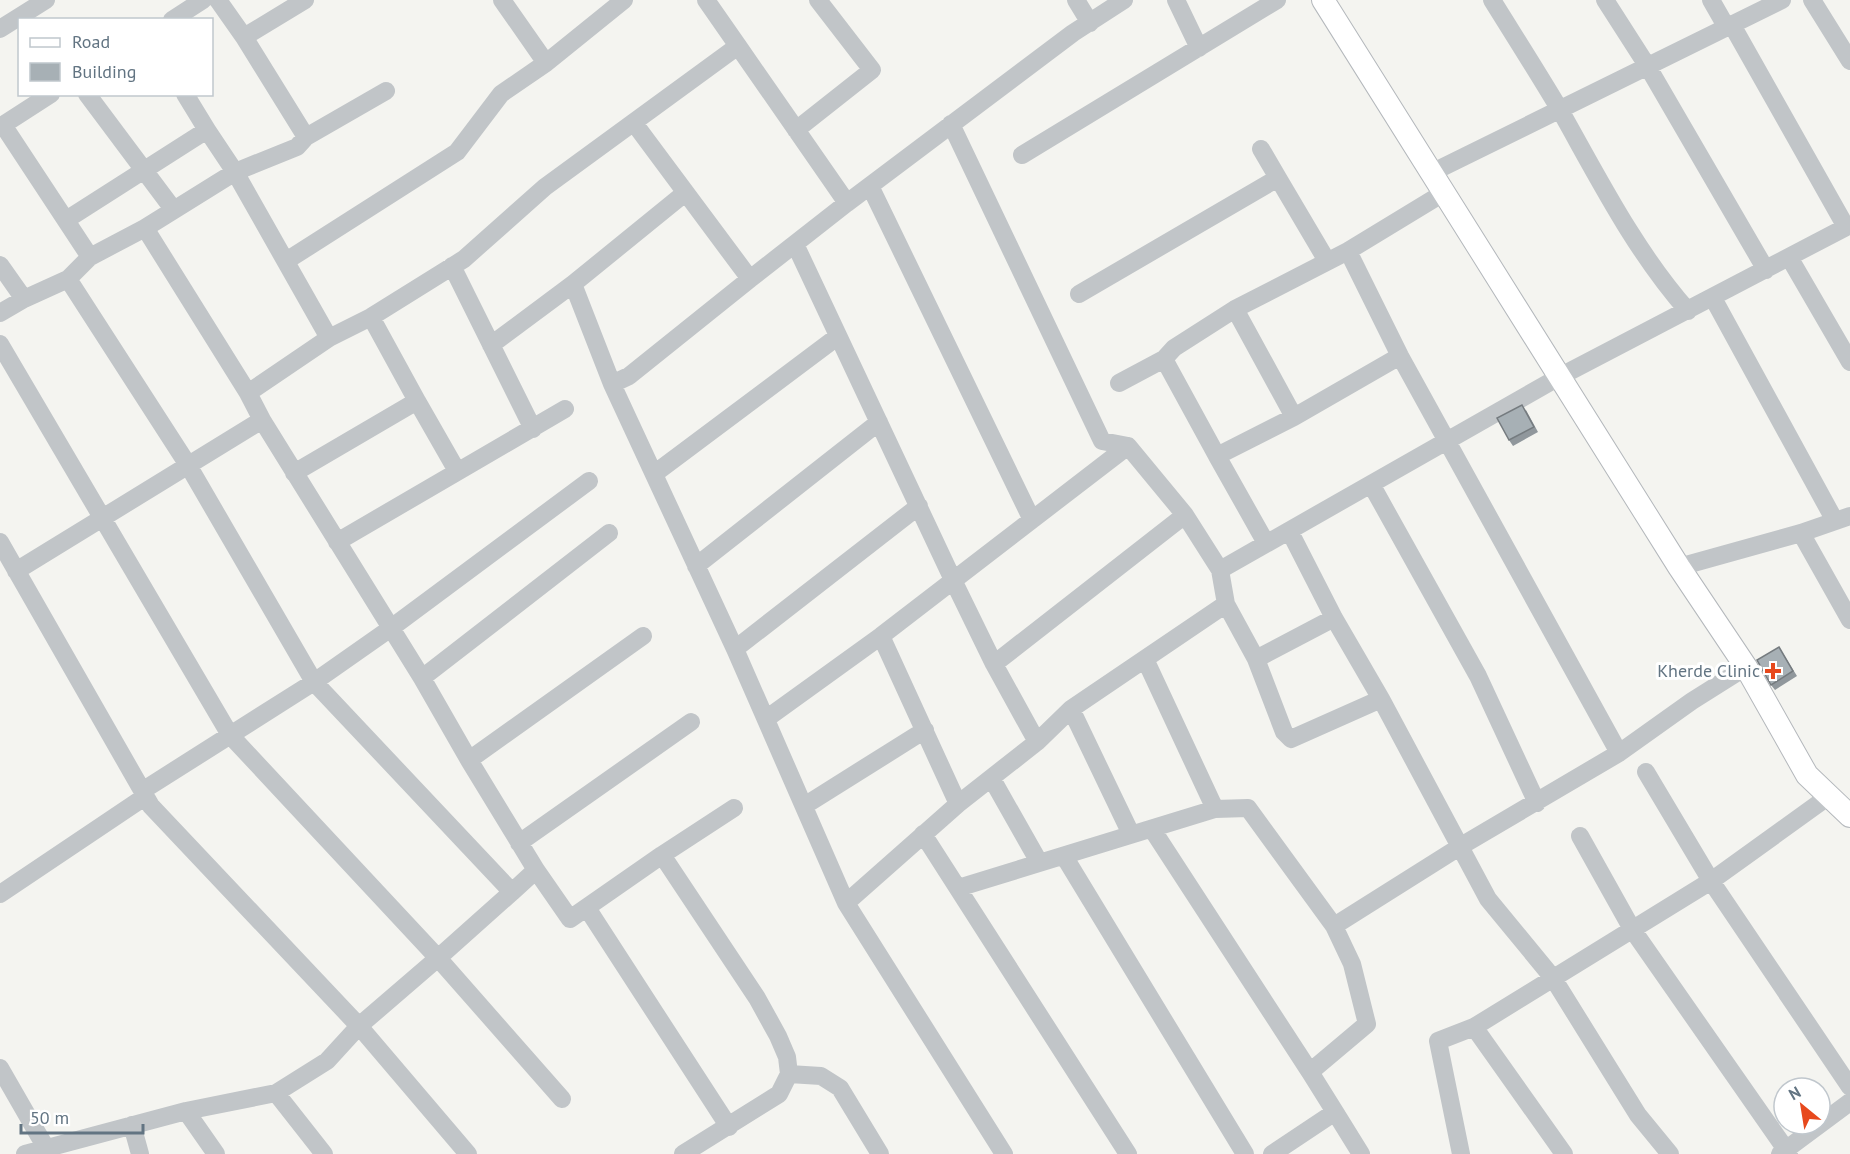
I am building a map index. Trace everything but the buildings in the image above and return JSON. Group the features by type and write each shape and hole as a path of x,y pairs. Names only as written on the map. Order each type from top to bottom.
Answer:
{"main road":[{"path":"1323,0 1679,567 1746,667 1807,775 1850,816"}],"street":[{"path":"0,29 46,0"},
{"path":"175,18 203,0"},
{"path":"218,0 244,37 306,137"},
{"path":"244,37 305,0"},
{"path":"502,0 546,63"},
{"path":"706,0 847,203"},
{"path":"796,130 872,70 818,0"},
{"path":"1076,0 1089,23"},
{"path":"612,384 629,376 847,203 951,124 1124,0"},
{"path":"1176,0 1199,48"},
{"path":"1022,155 1277,0"},
{"path":"1492,0 1560,110 1621,218 1652,266 1688,311"},
{"path":"1605,0 1648,67 1766,270"},
{"path":"1220,570 1559,377 1848,226 1730,26 1710,0"},
{"path":"1433,172 1782,0"},
{"path":"1812,0 1850,61"},
{"path":"286,261 457,152 501,94 546,63 621,1"},
{"path":"248,393 329,338 370,317 464,259 545,187 738,46"},
{"path":"0,313 68,279 90,258 145,228 235,172 297,147 306,137 386,91"},
{"path":"48,96 1,123 90,258"},
{"path":"88,96 173,209"},
{"path":"186,96 235,172 329,338"},
{"path":"634,123 750,279"},
{"path":"951,124 1102,441 1128,446 1185,515 1220,570 1226,604 1256,659 1284,732 1291,739 1381,699"},
{"path":"66,220 207,130"},
{"path":"1261,149 1327,261"},
{"path":"1079,294 1278,178"},
{"path":"870,186 1032,520"},
{"path":"1119,383 1164,359 1174,348 1235,309 1348,251 1445,192"},
{"path":"491,345 573,284 685,193"},
{"path":"145,228 248,393 336,542 391,627 519,843 570,919 734,808"},
{"path":"795,244 953,580 994,664 1037,742"},
{"path":"1348,251 1400,356 1619,753"},
{"path":"1789,257 1850,362"},
{"path":"0,265 24,299"},
{"path":"452,266 533,429"},
{"path":"68,279 188,465 314,682 512,892"},
{"path":"573,284 612,384 735,649 846,903 1004,1154"},
{"path":"1679,567 1843,519 1713,298"},
{"path":"1235,309 1294,417"},
{"path":"370,317 457,471"},
{"path":"654,474 837,337"},
{"path":"0,344 231,735 438,958 562,1099"},
{"path":"1217,456 1294,417 1400,356"},
{"path":"1164,359 1266,543"},
{"path":"294,473 417,401"},
{"path":"336,542 565,409"},
{"path":"16,571 262,420"},
{"path":"696,566 879,422"},
{"path":"766,719 881,636 1128,446"},
{"path":"0,894 231,735 314,682 589,481"},
{"path":"1371,484 1478,676 1537,803"},
{"path":"735,649 919,506"},
{"path":"994,664 1185,515"},
{"path":"1290,532 1334,618 1381,699 1488,899 1552,978 1638,1114 1670,1154"},
{"path":"422,678 609,533"},
{"path":"1801,533 1850,620"},
{"path":"0,542 152,807 359,1026 457,1150"},
{"path":"846,903 958,804 1037,742 1071,709 1226,604"},
{"path":"1256,659 1334,618"},
{"path":"469,760 643,636"},
{"path":"881,636 958,804"},
{"path":"1145,659 1215,809"},
{"path":"1334,926 1461,846 1619,753 1692,701 1746,667"},
{"path":"1071,709 1131,834"},
{"path":"519,843 691,722"},
{"path":"804,807 925,730"},
{"path":"1646,772 1711,881 1850,1087"},
{"path":"992,779 1039,862"},
{"path":"1461,1154 1438,1041 1474,1026 1711,881 1829,796"},
{"path":"958,888 1215,809 1248,808 1334,926 1352,964 1367,1024 1310,1072"},
{"path":"1152,829 1361,1154"},
{"path":"923,834 1128,1154"},
{"path":"1580,836 1632,930 1785,1153 1850,1102"},
{"path":"662,855 757,998 787,1057 789,1074 779,1094 682,1154"},
{"path":"1064,856 1245,1154"},
{"path":"25,1154 186,1111 276,1093 327,1061 359,1026 536,870"},
{"path":"587,908 729,1127"},
{"path":"1474,1026 1564,1154"},
{"path":"0,1068 46,1148"},
{"path":"789,1074 821,1076 840,1088 880,1154"},
{"path":"276,1093 324,1154"},
{"path":"186,1111 216,1154"},
{"path":"1272,1154 1335,1112"},
{"path":"132,1125 140,1154"}],"place":[{"name":"Kherde Clinic","path":"1773,671"}]}
